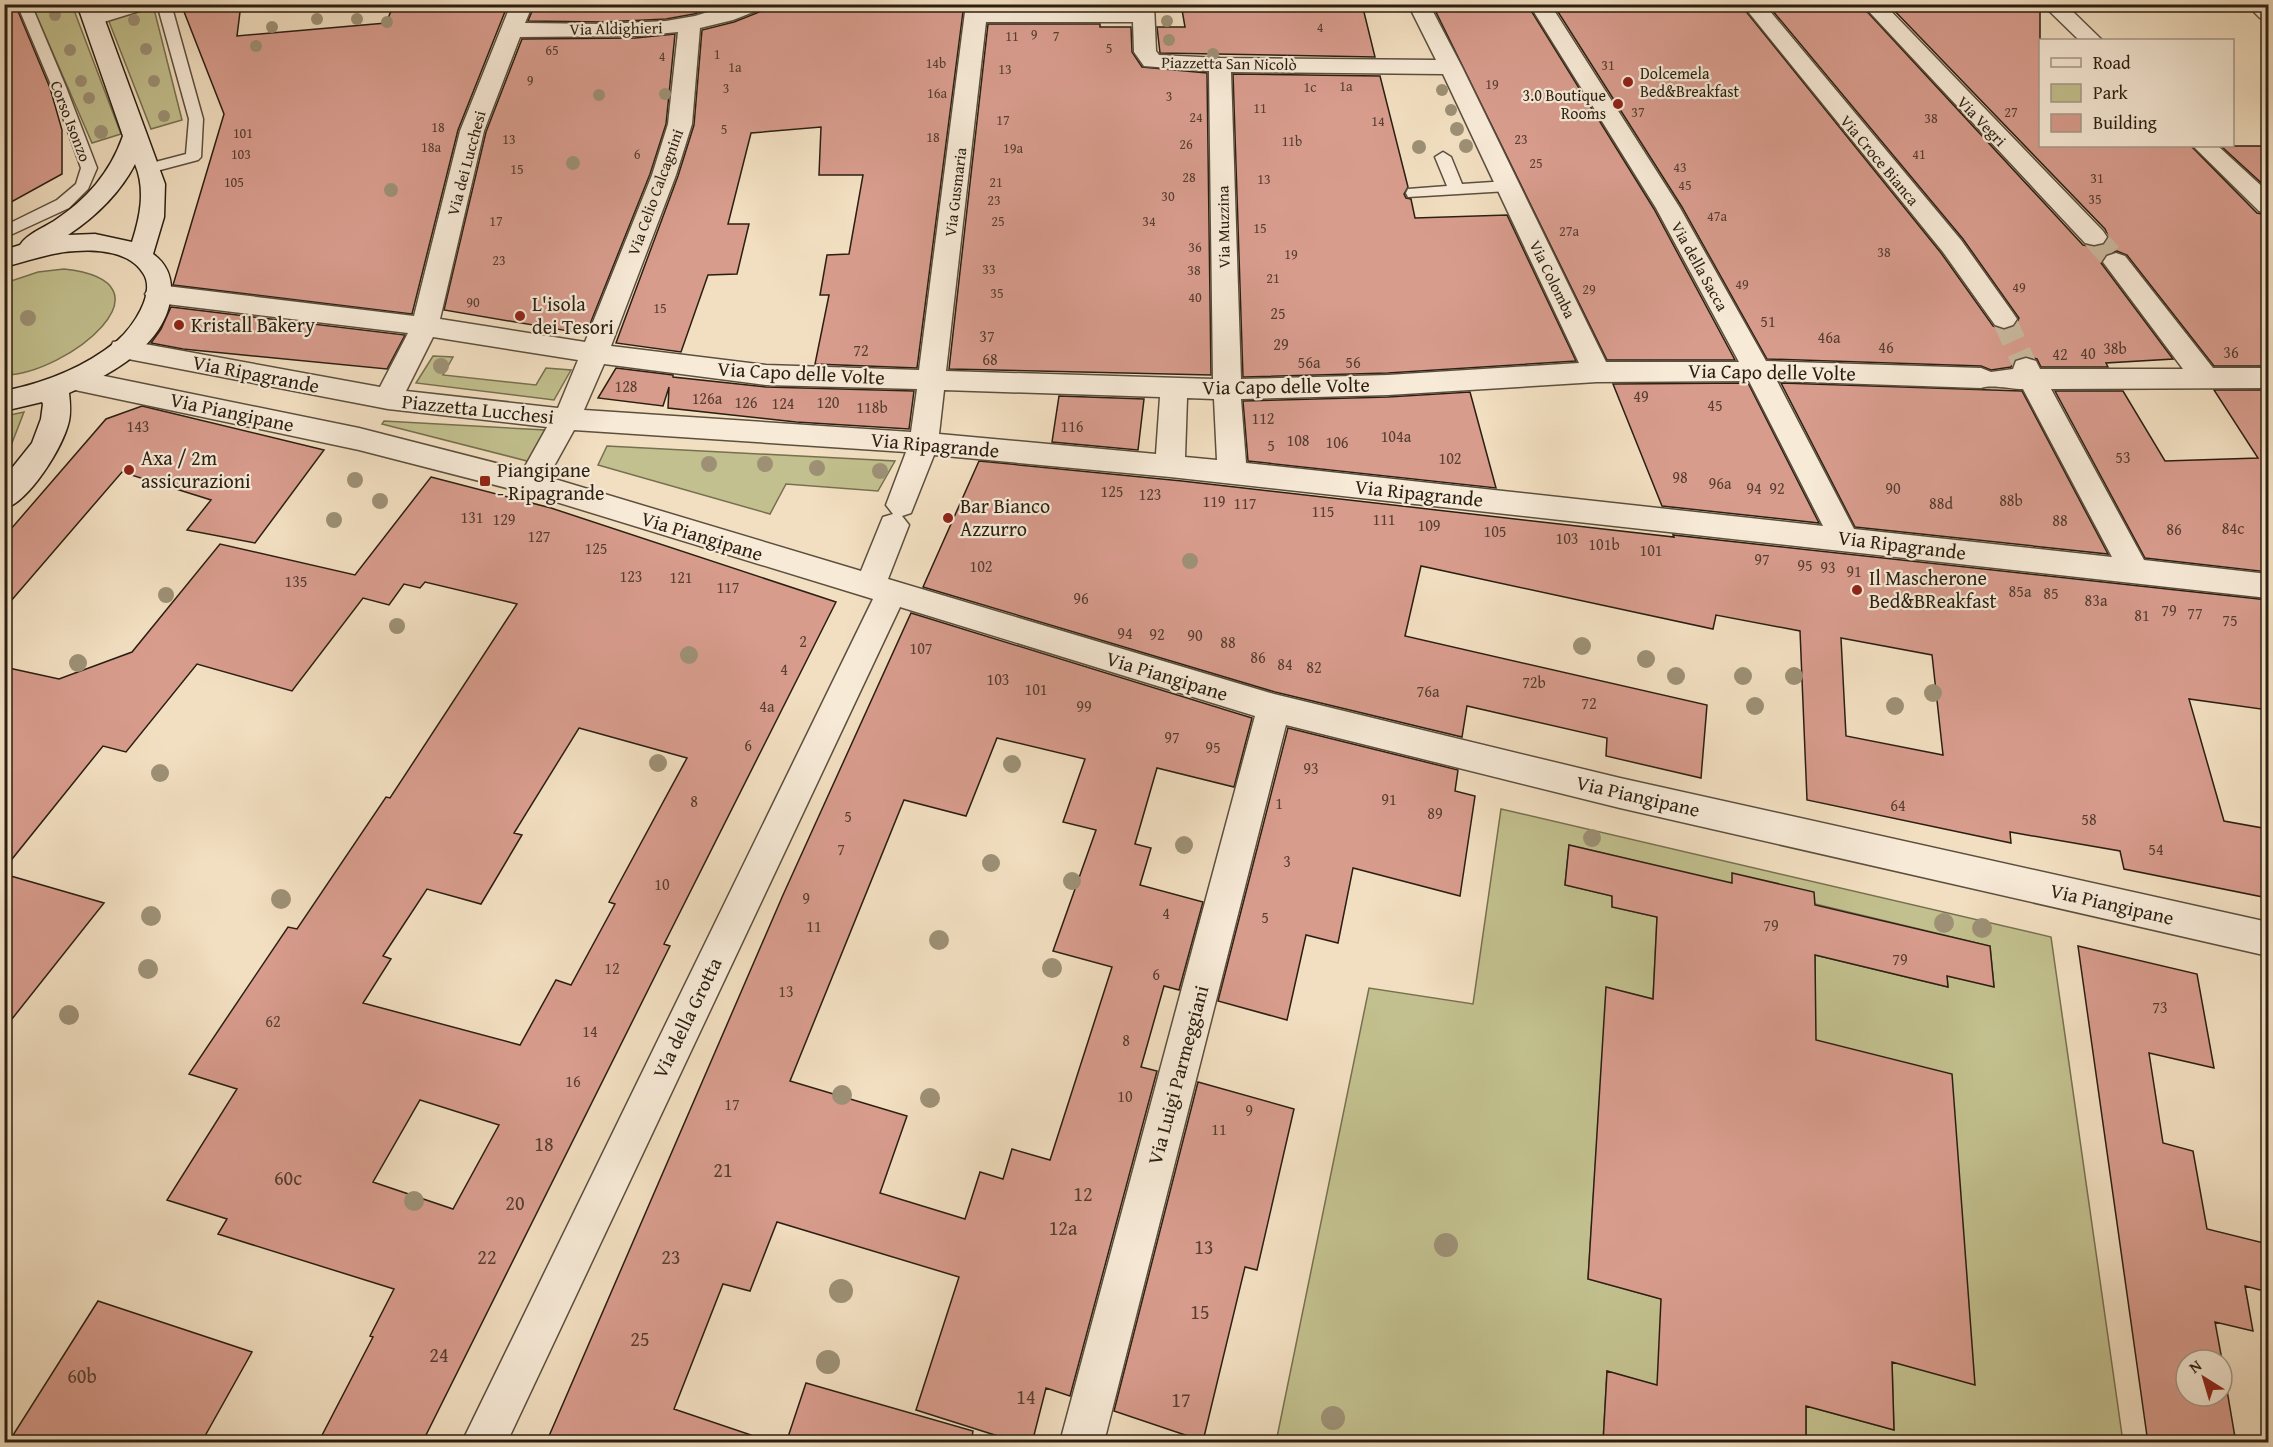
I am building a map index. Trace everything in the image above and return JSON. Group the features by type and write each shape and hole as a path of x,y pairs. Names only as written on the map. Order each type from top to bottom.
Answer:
{"street":[{"path":"138,4 91,11 153,184 153,217 140,256"},
{"name":"Via dei Lucchesi","path":"425,326 472,131 522,4"},
{"name":"Via Aldighieri","path":"512,30 646,28 689,24 732,13 753,4"},
{"name":"Via Colomba","path":"1418,4 1451,67 1597,372"},
{"name":"Via della Sacca","path":"1539,4 1606,106 1669,210 1758,370 1844,538"},
{"name":"Via Croce Bianca","path":"1752,4 1952,246 2004,319"},
{"name":"Via Vegri","path":"1872,4 2094,237"},
{"path":"2052,4 2090,39"},
{"path":"2256,4 2268,13"},
{"name":"Piazzetta San Nicolò","path":"977,10 1144,10 1145,52 1152,61 1220,65 1451,67"},
{"name":"Via Gusmaria","path":"897,515 924,443 977,10"},
{"name":"Via Celio Calcagnini","path":"593,353 672,151 684,99 689,24"},
{"name":"Via Muzzina","path":"1220,65 1227,389 1232,473"},
{"name":"Corso Isonzo","path":"12,256 41,241 96,201 114,180 130,154 135,136"},
{"path":"2206,147 2268,205"},
{"path":"4,401 34,395 65,384 102,365 123,349 150,319 158,302 157,275 150,264 129,250 94,243 62,244 12,256"},
{"path":"2116,262 2206,379"},
{"path":"158,294 425,326 593,353"},
{"name":"Piazzetta Lucchesi","path":"425,326 388,399 572,409"},
{"name":"Via Ripagrande","path":"123,349 388,399"},
{"name":"Via Capo delle Volte","path":"593,353 766,375 1227,389 1388,385 1597,372 1758,370 1991,378 2029,374 2206,379 2268,378"},
{"name":"Piazzetta Lucchesi","path":"530,483 572,409 593,353"},
{"path":"2029,374 2135,572"},
{"path":"4,498 35,463 50,436 65,384"},
{"name":"Via Piangipane","path":"65,384 359,439 530,483 1274,708 1632,796 2268,939"},
{"path":"1170,466 1174,387"},
{"name":"Via Ripagrande","path":"572,409 1170,466 2268,586"},
{"name":"Via della Grotta","path":"484,1443 880,590 897,515"},
{"name":"Via Luigi Parmeggiani","path":"1082,1443 1274,708"}],"lane":[{"name":"Corso Isonzo","path":"4,233 63,204 83,186 89,168 59,87 24,4"},
{"path":"149,168 193,157 194,147 196,118 164,4"},
{"path":"1443,157 1457,190"},
{"path":"1414,193 1508,186"}],"green space":[{"path":"32,5 72,5 121,134 92,143"},
{"path":"153,5 182,120 151,129 108,19"},
{"path":"64,269 98,277 113,291 114,308 102,326 82,344 57,360 30,371 5,375 5,283 38,272"},
{"path":"433,356 453,357 443,375 536,385 546,368 571,370 554,400 416,383"},
{"path":"24,412 5,461 5,416"},
{"path":"384,421 545,430 531,462 382,424"},
{"path":"607,446 895,461 878,491 786,484 770,514 598,465"},
{"path":"1501,809 2051,937 2123,1442 1806,1442 1806,1406 1894,1430 1892,1362 1750,1024 1815,971 1815,955 1948,987 1947,976 1994,986 1990,946 1569,845 1565,885 1612,896 1612,907 1657,917 1653,999 1607,988 1588,1279 1661,1299 1677,1391 1607,1371 1603,1442 1276,1442 1369,988 1473,1004"}],"building":[{"path":"4,4 15,4 50,88 62,130 62,174 4,206"},
{"path":"181,4 241,4 237,36 386,23 394,4 508,4 458,130 412,314 173,285 224,114"},
{"path":"535,4 724,4 694,14 666,19 604,22 528,21"},
{"path":"765,4 964,4 917,368 815,364 829,295 820,295 827,255 849,254 863,175 819,175 821,127 751,133 728,224 749,224 737,274 708,275 681,352 616,343 678,176 694,125 702,30 734,22 762,11"},
{"path":"990,4 1099,4 1099,7 990,7"},
{"path":"1181,4 1362,4 1375,57 1160,53 1157,27 1185,27"},
{"path":"1432,4 1527,4 1654,209 1735,360 1607,360"},
{"path":"1553,4 1740,4 1941,253 1993,326 2003,330 2015,326 2019,318 1963,239 1767,4 1860,4 2083,245 2094,247 2103,245 2109,238 2105,229 1888,4 2040,4 2039,147 2192,147 2257,213 2268,215 2268,366 2214,366 2127,255 2117,251 2105,255 2101,263 2173,359 2106,363 2108,367 2041,367 2037,359 2025,356 2015,359 2011,367 1991,370 1981,366 1767,359 1682,207"},
{"path":"988,24 1100,24 1100,27 1131,27 1132,52 1142,67 1207,73 1211,375 949,369"},
{"path":"675,34 666,124 650,174 586,334 444,310 486,132 522,39 635,38"},
{"path":"1233,74 1380,76 1408,187 1404,194 1406,198 1411,199 1415,218 1507,215 1576,361 1388,373 1243,377"},
{"path":"2268,146 2268,189 2222,147"},
{"path":"171,307 405,335 387,369 183,349 151,343 161,329"},
{"path":"616,368 766,387 914,391 909,429 796,422 668,408 669,387 663,406 598,398"},
{"path":"1748,383 1819,523 1662,506 1613,384"},
{"path":"1781,383 2022,391 2108,554 1855,527"},
{"path":"2214,390 2268,390 2268,572 2145,558 2055,391 2123,391 2165,461 2258,458"},
{"path":"1470,392 1496,488 1248,461 1243,401"},
{"path":"1059,396 1144,399 1138,450 1052,442"},
{"path":"142,406 324,450 255,543 187,530 211,500 122,472 4,609 4,537 106,419"},
{"path":"979,461 1182,481 1674,537 1673,535 2268,600 2268,710 2189,699 2224,821 2268,829 2268,898 2124,869 2120,851 2010,832 2011,843 1807,800 1800,631 1716,615 1713,629 1421,566 1405,636 1707,705 1701,778 1606,756 1607,738 1467,706 1462,737 1275,692 923,587","holes":["1841,638 1932,655 1943,755 1846,736"]},
{"path":"431,477 551,508 836,602 664,944 670,946 422,1443 318,1443 373,1337 370,1336 394,1289 218,1234 227,1219 167,1200 237,1089 189,1074 288,927 297,929 386,797 390,798 517,604 425,582 420,588 404,584 389,605 363,598 292,691 197,664 126,752 103,746 4,869 4,667 59,679 132,652 220,544 355,575","holes":["579,728 687,758 609,902 615,904 571,985 556,980 520,1045 363,1003 391,959 383,956 427,889 481,904 522,835 514,833","420,1100 499,1125 453,1209 373,1182"]},
{"path":"911,613 1252,718 1234,787 1157,768 1135,844 1151,848 1140,885 1203,902 1179,990 1164,986 1141,1067 1157,1071 1070,1396 1046,1388 1032,1443 1020,1443 916,1410 959,1277 777,1222 750,1291 723,1284 674,1409 751,1435 750,1443 546,1443 783,895","holes":["997,738 1085,759 1063,822 1096,830 1053,951 1112,967 1050,1160 1012,1149 1003,1179 980,1172 965,1219 880,1193 907,1116 790,1081 904,800 966,816"]},
{"path":"1288,728 1458,770 1455,791 1475,796 1460,896 1353,868 1338,943 1306,935 1287,1020 1218,1001"},
{"path":"1569,845 1732,883 1732,873 1814,892 1815,905 1990,946 1994,987 1947,976 1948,987 1815,955 1816,1040 1952,1074 1975,1385 1892,1362 1894,1430 1806,1406 1806,1443 1603,1443 1607,1371 1657,1385 1661,1299 1588,1279 1606,987 1653,999 1657,917 1612,907 1612,896 1565,885"},
{"path":"4,874 104,903 4,1029"},
{"path":"2078,946 2197,974 2214,1068 2149,1053 2163,1143 2193,1151 2207,1229 2268,1244 2268,1292 2245,1286 2253,1331 2215,1322 2220,1348 2174,1348 2174,1408 2230,1408 2236,1443 2148,1443"},
{"path":"1198,1082 1294,1109 1257,1270 1245,1267 1203,1441 1114,1411"},
{"path":"98,1301 252,1352 201,1443 8,1443"},
{"path":"806,1383 973,1431 971,1443 786,1443"}],"tunnel":[{"path":"2094,237 2116,262"},
{"path":"2004,319 2026,368"}],"place":[{"name":"Dolcemela Bed&Breakfast","path":"1628,82"},
{"name":"3.0 Boutique Rooms","path":"1618,104"},
{"name":"L'isola dei Tesori","path":"520,316"},
{"name":"Kristall Bakery","path":"179,325"},
{"name":"Axa / 2m assicurazioni","path":"129,470"},
{"name":"Piangipane - Ripagrande","path":"485,481"},
{"name":"Bar Bianco Azzurro","path":"948,518"},
{"name":"Il Mascherone Bed&BReakfast","path":"1857,590"}]}
